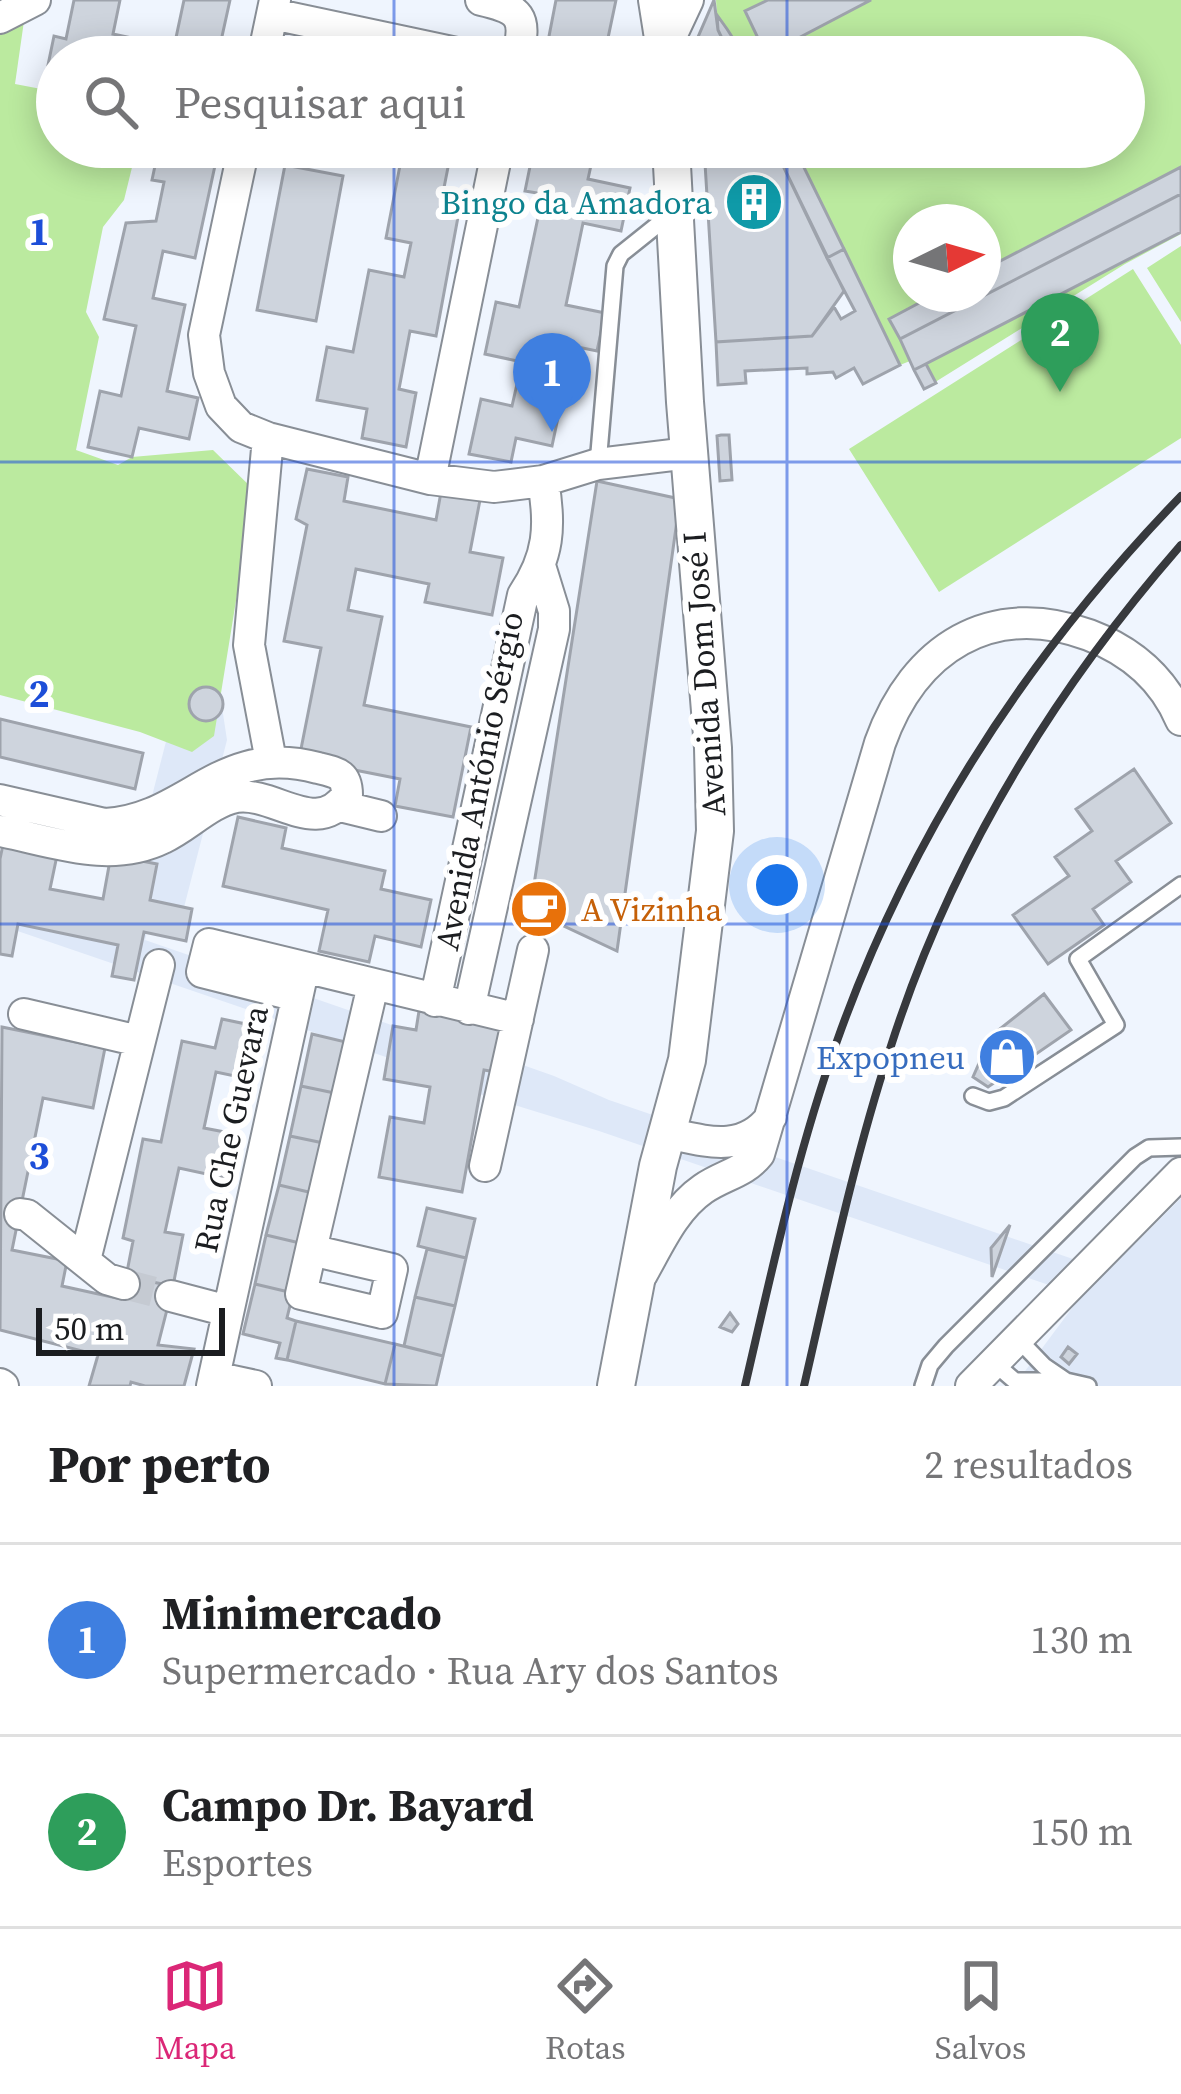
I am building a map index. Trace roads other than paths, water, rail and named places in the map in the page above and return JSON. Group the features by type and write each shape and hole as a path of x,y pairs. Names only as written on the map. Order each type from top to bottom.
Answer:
{"street":[{"path":"0,18 35,0"},
{"path":"481,0 510,7 519,15 522,36"},
{"path":"658,0 664,36"},
{"path":"673,36 688,0"},
{"path":"274,7 391,36"},
{"path":"240,168 204,335 209,373 221,406 242,427 268,438 430,479 494,487 543,481 598,464 689,453"},
{"path":"430,479 494,168"},
{"name":"Avenida Dom José I","path":"616,1386 666,1133 687,1060 715,831 708,670 671,168"},
{"path":"268,438 249,645 271,761"},
{"name":"Avenida António Sérgio","path":"469,1009 554,629 554,610 541,569 548,507 543,481"},
{"name":"Avenida António Sérgio","path":"435,1000 523,595 541,569"},
{"path":"639,1279 682,1205 706,1186 751,1165 759,1154 880,743 900,698 917,676 962,638 992,625 1041,623 1110,643 1173,684 1181,720"},
{"path":"0,800 105,824 122,823 230,769 271,761 342,774 347,795 340,806"},
{"path":"0,831 102,853 129,851 163,838 230,798 244,796 310,815 340,806 381,816"},
{"path":"484,1166 533,950"},
{"path":"85,1260 159,964"},
{"name":"Rua Che Guevara","path":"213,1381 301,982 373,985"},
{"path":"311,1250 373,985 518,1018"},
{"path":"24,1014 140,1041"},
{"path":"666,1133 737,1142 760,1131 771,1117"},
{"path":"971,1386 1181,1173"},
{"path":"20,1214 107,1279 124,1284"},
{"path":"172,1297 227,1311"},
{"path":"213,1381 256,1386"}],"lane":[{"path":"598,464 615,266 621,254 674,212"},
{"path":"973,1096 989,1102 1004,1098 1116,1024 1078,959 1181,885"},
{"path":"923,1386 930,1365 946,1346 1135,1157 1149,1148 1181,1147"},
{"path":"1016,1337 1066,1381"},
{"path":"993,1362 1015,1381 1088,1386"}],"tunnel":[{"path":"124,1284 171,1296"}],"railway":[{"path":"745,1386 786,1212 823,1083 900,891 979,750 1025,683 1073,618 1181,496"},
{"path":"804,1386 877,1090 942,911 1009,782 1048,720 1089,660 1181,545"}],"place":[{"name":"Bingo da Amadora","path":"754,202"},
{"name":"Campo Dr. Bayard","path":"1060,392"},
{"name":"Minimercado","path":"552,432"},
{"name":"A Vizinha","path":"539,909"},
{"name":"Expopneu","path":"1007,1057"}]}
